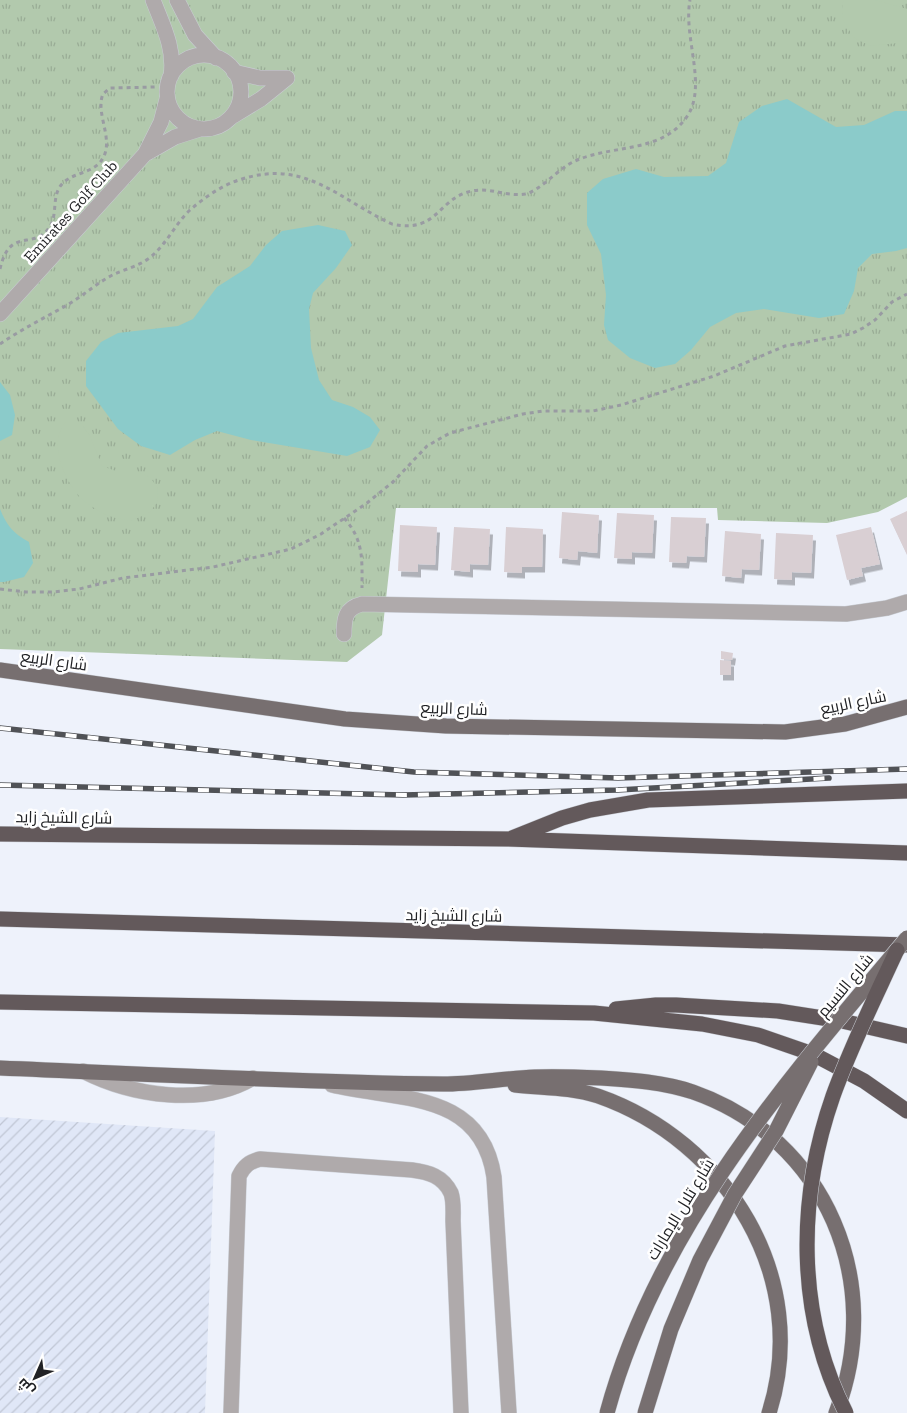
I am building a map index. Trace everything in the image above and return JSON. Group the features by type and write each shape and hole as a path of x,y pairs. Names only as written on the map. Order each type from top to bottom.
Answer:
{"highway":[{"path":"508,839 581,812 648,800 907,791"},
{"name":"شارع الشيخ زايد","path":"0,834 508,839 907,853"},
{"name":"شارع الشيخ زايد","path":"0,919 904,944"},
{"path":"846,1413 830,1377 814,1317 807,1256 807,1224 810,1195 823,1129 833,1097 845,1065 904,944"},
{"path":"0,1002 594,1013 702,1024 758,1035 813,1054 864,1081 907,1111"},
{"path":"594,1013 656,1005 745,1008 810,1015 907,1036"}],"main road":[{"name":"شارع الربيع","path":"0,670 345,719 446,726 785,732 845,724 907,707"},
{"name":"شارع النسيم","path":"820,1043 904,944"},
{"name":"شارع تلال الإمارات","path":"607,1413 624,1356 638,1321 675,1249 697,1211 745,1138 777,1095 820,1043"},
{"path":"645,1413 671,1329 700,1260 735,1194 788,1109 820,1043"},
{"path":"0,1068 314,1081 440,1084 534,1077 572,1077 627,1080 671,1086 692,1092 732,1110 751,1122 785,1150 813,1184 825,1204 843,1244 853,1287 855,1331 848,1375 836,1413"},
{"path":"496,1081 530,1087 572,1090 596,1096 619,1105 642,1116 677,1139 720,1180 748,1221 760,1244 773,1281 780,1320 780,1349 776,1384 768,1413"}],"street":[{"path":"145,154 161,122 172,66 171,46 153,0"},
{"path":"176,0 195,35 216,58"},
{"path":"201,129 189,126 179,120 172,110 168,88 177,68 185,60 206,56 216,58 226,63 234,72 239,82 241,94 233,116"},
{"path":"145,154 175,137 224,124 233,116 262,99 287,78 260,78 234,72"},
{"name":"Emirates Golf Club","path":"0,314 145,154"},
{"path":"344,634 346,614 356,605 362,604 846,614 887,608 907,602"},
{"path":"314,1081 434,1104 457,1114 471,1126 482,1141 490,1158 494,1177 509,1413"},
{"path":"231,1413 239,1176 243,1168 251,1162 260,1159 412,1170 428,1172 442,1181 451,1194 461,1413"}],"path":[{"path":"0,344 76,300 106,278 146,260 158,251 189,212 203,199 219,189 254,175 273,172 293,174 331,189 392,224 414,226 434,217 461,195 472,191 484,190 511,196 527,194 576,160 666,137 679,127 695,99 696,83 687,13 690,0"},
{"path":"0,270 3,257 9,247 15,243 40,236 49,229 53,218 56,194 62,183 95,167 103,158 106,146 102,98 106,90 115,88 168,88"},
{"path":"0,589 26,592 79,589 123,578 191,571 291,549 321,534 344,518 394,481 427,446 450,433 523,414 544,411 593,411 630,402 714,376 786,346 851,334 864,328 875,320 892,302 907,294"},
{"path":"344,518 352,526 360,546 362,604"}],"shaded area":[{"path":"787,99 836,127 864,125 895,111 907,111 907,248 872,254 858,268 854,291 844,314 819,318 764,309 736,313 710,327 691,350 675,364 655,368 630,358 608,340 604,325 606,295 601,254 587,225 587,193 603,179 636,169 664,177 708,176 726,163 739,122 762,106"},
{"path":"318,225 345,231 352,245 336,268 313,293 309,309 311,348 319,380 332,400 353,407 370,417 380,430 370,447 347,456 251,440 217,431 195,440 170,455 141,446 118,429 86,386 86,361 101,342 118,333 178,326 193,319 217,287 250,266 266,245 282,231"},
{"path":"0,382 10,395 15,415 12,435 0,441"},
{"path":"0,509 11,528 29,542 33,563 24,577 4,582 0,582"},
{"path":"0,1117 215,1131 205,1413 0,1413"}],"green space":[{"path":"0,0 907,0 907,497 878,512 827,523 718,520 717,508 396,508 382,635 347,662 0,649"},
{"path":"845,0 875,0 907,9 907,36 898,43 870,46 853,37 843,19 842,3"},
{"path":"66,422 80,422 90,436 102,466 116,471 136,471 150,477 157,487 158,501 150,512 131,521 115,518 104,514 81,498 63,470 58,449 58,439"}],"building":[{"path":"907,511 907,555 890,519"},
{"path":"562,512 599,515 597,553 578,551 577,560 559,558"},
{"path":"617,513 654,515 652,553 632,552 632,559 614,558"},
{"path":"671,517 706,518 704,557 687,556 686,563 669,562"},
{"path":"400,525 437,527 435,565 418,564 418,572 398,571"},
{"path":"454,527 490,529 488,565 470,564 470,572 451,570"},
{"path":"506,527 543,529 542,567 522,567 522,573 504,572"},
{"path":"871,527 880,564 861,568 863,576 847,580 836,535"},
{"path":"725,531 761,534 759,570 742,569 741,578 722,576"},
{"path":"776,533 813,535 811,573 792,572 792,580 774,579"},
{"path":"721,651 733,653 732,660 721,659"},
{"path":"720,660 731,661 731,675 720,675"}],"railway":[{"path":"0,728 414,772 618,778 907,769"},
{"path":"0,785 403,795 618,790 829,778"}]}
